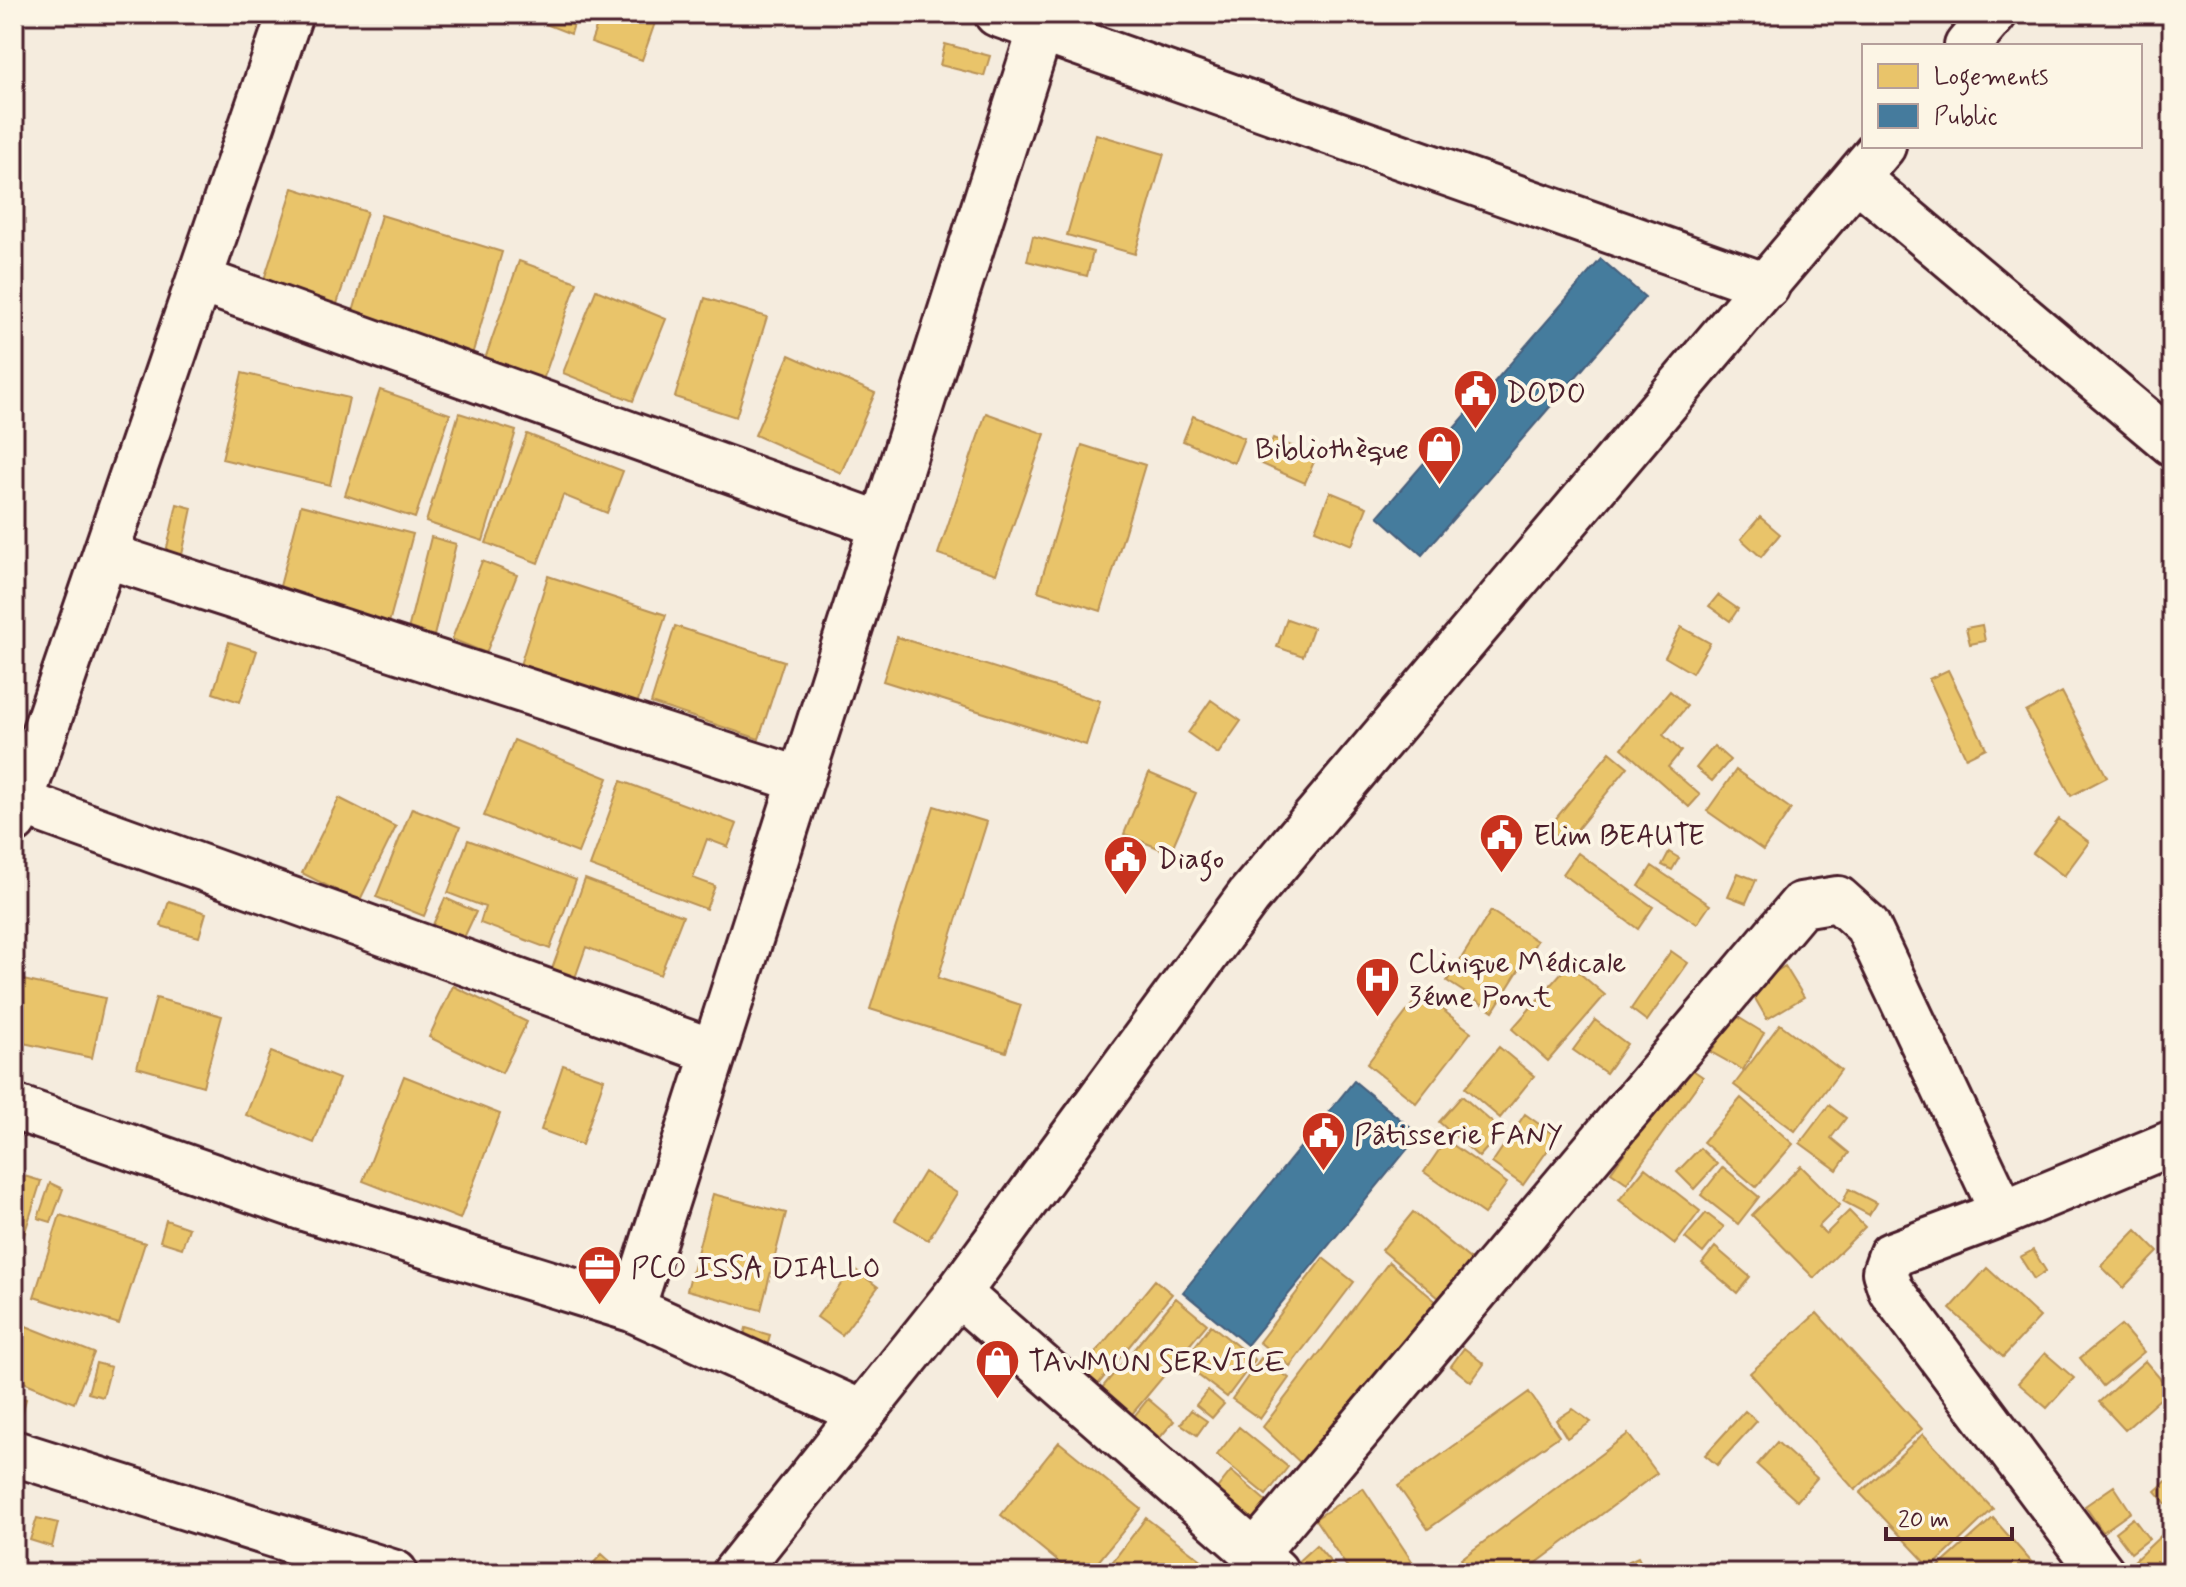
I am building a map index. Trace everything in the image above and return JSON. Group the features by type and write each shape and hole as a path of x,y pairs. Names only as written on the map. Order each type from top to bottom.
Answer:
{"street":[{"path":"290,14 17,812 714,1052"},
{"path":"997,14 1767,286"},
{"path":"1969,44 1994,14"},
{"path":"632,1309 1041,29"},
{"path":"735,1573 958,1293 1249,896 1870,162 2172,443"},
{"path":"199,280 883,525"},
{"path":"105,555 801,780"},
{"path":"958,1293 1266,1563 1801,905 1838,899 1867,925 2003,1213"},
{"path":"14,1107 301,1207 632,1309 862,1413"},
{"path":"2102,1573 1891,1290 1885,1272 1891,1255 2003,1213 2172,1143"},
{"path":"14,1453 395,1573"}],"building: Logements":[{"path":"520,14 577,14 571,34"},
{"path":"601,14 658,14 642,60 591,42"},
{"path":"945,44 990,56 984,76 940,65"},
{"path":"1096,134 1164,154 1135,254 1067,235"},
{"path":"293,188 367,212 335,310 262,286"},
{"path":"381,215 502,252 472,355 351,319"},
{"path":"1033,236 1093,252 1087,276 1027,261"},
{"path":"519,261 577,282 543,380 485,359"},
{"path":"596,290 666,319 633,401 563,373"},
{"path":"705,298 767,317 736,417 675,397"},
{"path":"789,355 875,393 841,473 755,435"},
{"path":"242,373 349,398 330,485 222,459"},
{"path":"380,390 450,414 415,518 345,495"},
{"path":"459,413 516,431 483,541 426,522"},
{"path":"986,413 1045,434 996,574 938,554"},
{"path":"1193,416 1244,438 1234,463 1183,441"},
{"path":"527,434 623,471 607,513 563,495 538,563 486,543"},
{"path":"1273,438 1316,457 1305,483 1262,464"},
{"path":"1082,445 1145,465 1101,611 1038,591"},
{"path":"1330,492 1367,507 1352,545 1315,530"},
{"path":"177,504 192,508 182,555 166,552"},
{"path":"301,505 413,534 389,623 278,594"},
{"path":"1760,517 1780,534 1761,557 1741,539"},
{"path":"431,537 456,544 434,636 408,630"},
{"path":"482,561 517,575 486,653 452,639"},
{"path":"548,576 666,615 637,704 520,665"},
{"path":"1718,595 1738,609 1730,621 1709,606"},
{"path":"1287,619 1313,628 1303,656 1277,647"},
{"path":"1982,625 1985,641 1970,644 1966,628"},
{"path":"675,626 784,661 759,739 651,703"},
{"path":"1681,627 1710,643 1692,673 1665,657"},
{"path":"897,637 1100,701 1086,745 883,681"},
{"path":"229,642 257,651 240,702 213,693"},
{"path":"1948,670 1986,748 1966,758 1929,679"},
{"path":"1670,691 1687,706 1663,735 1681,751 1668,767 1700,795 1689,807 1622,748"},
{"path":"2062,692 2107,777 2071,796 2026,712"},
{"path":"1211,700 1241,721 1218,754 1188,733"},
{"path":"514,740 608,778 578,853 484,816"},
{"path":"1714,746 1730,760 1712,781 1696,768"},
{"path":"1610,752 1628,767 1566,843 1548,828"},
{"path":"1736,770 1791,809 1763,850 1707,811"},
{"path":"1149,773 1196,793 1170,853 1124,834"},
{"path":"621,781 737,824 728,847 707,839 693,878 715,886 706,909 590,866"},
{"path":"339,798 396,827 359,902 302,873"},
{"path":"934,806 987,822 938,978 1021,1005 1006,1052 870,1009"},
{"path":"412,808 460,827 424,916 376,897"},
{"path":"2059,819 2089,842 2064,876 2033,853"},
{"path":"468,840 576,880 550,949 480,923 485,907 448,893"},
{"path":"1669,852 1679,858 1672,870 1662,865"},
{"path":"1578,853 1653,907 1638,929 1563,874"},
{"path":"1652,866 1710,905 1697,924 1639,886"},
{"path":"1738,873 1756,880 1746,903 1728,896"},
{"path":"585,879 683,916 660,975 586,947 575,978 552,969"},
{"path":"445,898 476,912 462,942 431,929"},
{"path":"169,901 206,913 199,937 161,926"},
{"path":"1491,911 1537,941 1493,1011 1447,981"},
{"path":"1671,951 1688,963 1647,1021 1631,1009"},
{"path":"1569,964 1605,995 1548,1061 1512,1029"},
{"path":"1785,966 1804,997 1767,1019 1749,988"},
{"path":"14,978 105,998 92,1058 14,1041"},
{"path":"453,986 527,1022 502,1073 429,1037"},
{"path":"1421,993 1471,1032 1416,1103 1367,1064"},
{"path":"156,998 222,1016 203,1086 137,1067"},
{"path":"1733,1014 1764,1033 1743,1070 1711,1052"},
{"path":"1595,1020 1627,1044 1606,1073 1573,1050"},
{"path":"1780,1024 1841,1070 1795,1131 1734,1085"},
{"path":"1499,1047 1534,1076 1500,1118 1465,1088"},
{"path":"271,1052 339,1079 314,1143 246,1115"},
{"path":"563,1065 604,1079 582,1145 541,1130"},
{"path":"1687,1066 1703,1077 1627,1183 1611,1172"},
{"path":"404,1076 500,1114 460,1219 363,1181"},
{"path":"1462,1096 1502,1131 1479,1157 1439,1122"},
{"path":"1741,1098 1793,1144 1756,1187 1703,1142"},
{"path":"1829,1105 1846,1118 1831,1138 1849,1153 1837,1170 1800,1143"},
{"path":"1525,1114 1557,1137 1523,1185 1492,1163"},
{"path":"1446,1140 1507,1183 1484,1214 1424,1172"},
{"path":"1700,1148 1717,1164 1694,1189 1677,1172"},
{"path":"1801,1166 1840,1205 1818,1227 1826,1234 1849,1211 1865,1227 1814,1278 1752,1215"},
{"path":"1723,1167 1759,1197 1738,1224 1701,1195"},
{"path":"1645,1168 1700,1211 1675,1244 1619,1200"},
{"path":"924,1172 957,1193 928,1240 895,1220"},
{"path":"14,1173 41,1181 15,1264 14,1263"},
{"path":"50,1183 63,1189 51,1222 38,1218"},
{"path":"1849,1189 1876,1203 1869,1215 1843,1201"},
{"path":"713,1194 786,1213 761,1310 687,1290"},
{"path":"1413,1212 1471,1260 1439,1298 1382,1250"},
{"path":"1706,1213 1724,1227 1703,1253 1685,1238"},
{"path":"60,1215 145,1243 119,1324 34,1297"},
{"path":"166,1220 189,1228 182,1248 160,1241"},
{"path":"2136,1230 2158,1252 2123,1288 2101,1266"},
{"path":"1715,1247 1750,1277 1737,1293 1702,1263"},
{"path":"2033,1250 2046,1271 2034,1279 2020,1257"},
{"path":"1323,1258 1354,1282 1290,1366 1259,1342"},
{"path":"1389,1262 1444,1308 1308,1470 1263,1427"},
{"path":"853,1268 878,1287 842,1335 817,1317"},
{"path":"1987,1268 2040,1317 2003,1357 1950,1309"},
{"path":"1155,1280 1172,1294 1095,1388 1078,1374"},
{"path":"1176,1298 1207,1324 1127,1420 1097,1394"},
{"path":"1817,1313 1922,1429 1855,1490 1750,1373"},
{"path":"16,1322 94,1353 74,1403 14,1378"},
{"path":"1211,1325 1255,1360 1227,1397 1182,1363"},
{"path":"2121,1325 2144,1352 2103,1386 2080,1358"},
{"path":"746,1328 770,1335 765,1353 741,1346"},
{"path":"1464,1348 1484,1364 1471,1382 1451,1366"},
{"path":"2045,1353 2074,1378 2047,1408 2018,1383"},
{"path":"1261,1358 1289,1378 1260,1419 1232,1399"},
{"path":"2145,1361 2170,1390 2125,1430 2099,1402"},
{"path":"96,1363 111,1367 103,1397 88,1393"},
{"path":"1208,1390 1224,1404 1212,1418 1196,1405"},
{"path":"1529,1392 1559,1436 1428,1529 1398,1486"},
{"path":"14,1396 26,1399 17,1433 14,1432"},
{"path":"1148,1399 1174,1421 1157,1441 1132,1419"},
{"path":"1573,1409 1591,1422 1567,1438 1556,1420"},
{"path":"1191,1410 1207,1421 1197,1435 1181,1424"},
{"path":"1745,1411 1757,1421 1717,1465 1705,1455"},
{"path":"1239,1427 1288,1467 1266,1495 1217,1455"},
{"path":"1628,1434 1657,1473 1523,1573 1471,1573 1461,1559"},
{"path":"1923,1434 1993,1509 1931,1568 1860,1493"},
{"path":"1059,1442 1141,1509 1089,1573 1072,1573 1001,1515"},
{"path":"1777,1442 1817,1478 1797,1501 1757,1465"},
{"path":"1231,1471 1267,1502 1247,1526 1211,1496"},
{"path":"2172,1476 2172,1511 2155,1491"},
{"path":"2114,1486 2131,1512 2103,1532 2085,1506"},
{"path":"1363,1488 1420,1573 1351,1573 1315,1519"},
{"path":"37,1518 58,1523 52,1547 30,1540"},
{"path":"1146,1518 1212,1568 1208,1573 1104,1573"},
{"path":"1993,1518 2041,1573 1939,1573 1936,1569"},
{"path":"2133,1518 2149,1539 2131,1553 2115,1532"},
{"path":"2167,1530 2172,1536 2172,1553 2150,1573 2143,1573 2133,1562"},
{"path":"1316,1545 1340,1573 1302,1573 1294,1565"},
{"path":"602,1554 622,1572 584,1573"},
{"path":"1638,1557 1645,1571 1642,1573 1602,1573"}],"building: Public":[{"path":"1601,259 1645,297 1422,555 1378,516"},
{"path":"1354,1081 1419,1135 1247,1345 1183,1292"}],"place":[{"name":"DODO","path":"1475,431"},
{"name":"Bibliothèque","path":"1440,487"},
{"name":"Elim BEAUTE","path":"1502,874"},
{"name":"Diago","path":"1126,897"},
{"name":"Clinique Médicale 3éme Pont","path":"1377,1018"},
{"name":"Pâtisserie FANY","path":"1323,1173"},
{"name":"PCO ISSA DIALLO","path":"600,1306"},
{"name":"TAWMUN SERVICE","path":"997,1400"}]}
